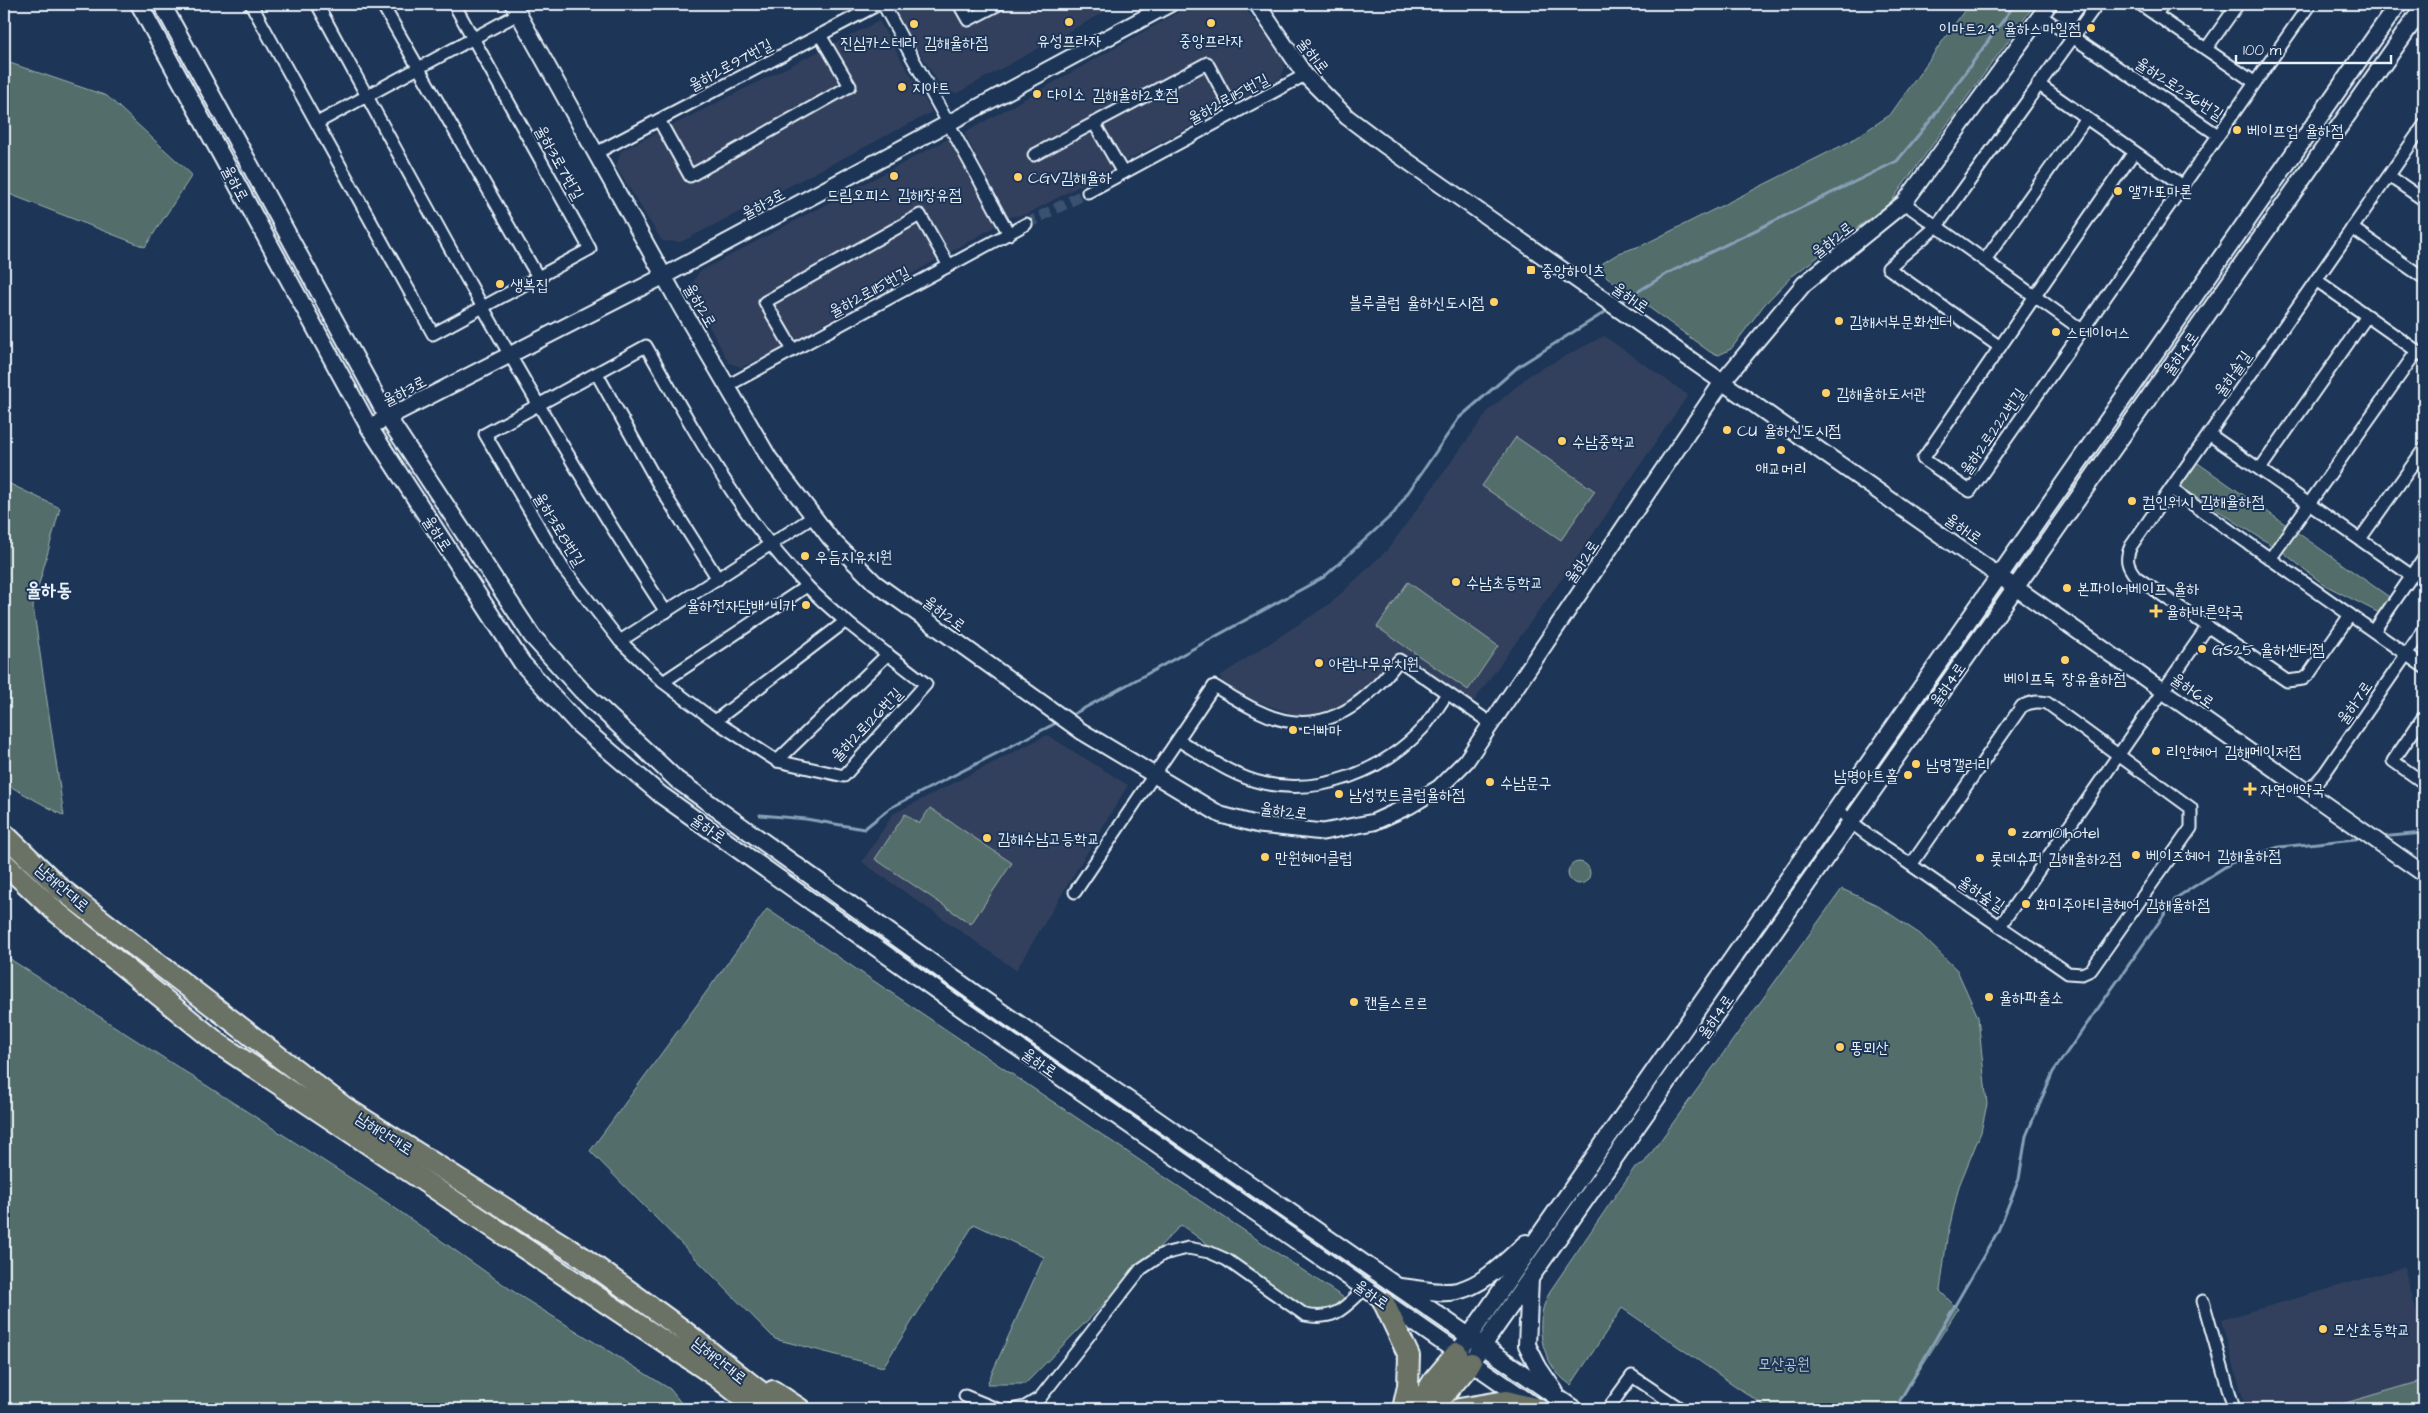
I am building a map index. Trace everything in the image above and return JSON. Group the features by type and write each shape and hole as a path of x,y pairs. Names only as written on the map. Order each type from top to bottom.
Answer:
{"highway":[{"name":"남해안대로","path":"4,834 61,889 344,1107 582,1257 680,1328 782,1409"},
{"name":"남해안대로","path":"4,863 54,910 219,1044 717,1377 758,1409"},
{"path":"1384,1303 1409,1356 1408,1386 1403,1409"},
{"path":"680,1328 800,1409"},
{"path":"1416,1409 1434,1380 1464,1358"},
{"path":"1432,1409 1464,1358"},
{"path":"1459,1409 1506,1401 1539,1409"}],"main road":[{"name":"율하로","path":"139,4 370,428 522,663 579,725 661,795 1384,1303 1539,1409"},
{"name":"율하로","path":"162,4 388,418 532,636 582,691 677,780 989,1004 1483,1346"},
{"name":"율하4로","path":"1464,1358 1469,1336 2398,4"},
{"name":"율하4로","path":"1464,1358 1483,1346 2424,6"},
{"path":"1398,1287 1456,1292 1475,1284 1498,1268 1546,1225"},
{"path":"1530,1278 1527,1345 1538,1367 1567,1405"},
{"path":"1483,1346 1567,1405"}],"street":[{"name":"율하3로7번길","path":"251,4 433,334 590,249 454,4"},
{"path":"317,4 539,404 614,533 666,612"},
{"path":"382,4 538,277"},
{"path":"881,4 1009,234"},
{"name":"율하2로97번길","path":"596,153 881,4"},
{"path":"959,4 968,20 999,4"},
{"name":"율하3로","path":"370,428 664,276 1170,4"},
{"name":"율하1로","path":"1257,4 1305,75 1347,117 1650,332 2016,587"},
{"path":"2000,347 1888,268 1937,226 2097,4"},
{"path":"2140,4 2254,82"},
{"path":"2156,15 2163,4"},
{"path":"2206,50 2238,4"},
{"name":"율하2로236번길","path":"2045,10 2073,37 2218,135 2310,4"},
{"path":"317,123 473,38 515,9"},
{"name":"율하2로","path":"515,9 664,276 769,458 813,517 875,583 1040,704 1081,731 1221,815 1259,825 1323,832 1374,822 1409,806 1439,788 1466,761 1722,381 1804,284 1904,203 2045,10"},
{"path":"658,120 690,176 850,86 820,35"},
{"path":"1034,155 1207,63 1234,113"},
{"name":"율하2로115번길","path":"1088,192 1305,75"},
{"path":"2038,84 2183,186"},
{"path":"1985,260 2086,118"},
{"path":"1094,122 1123,173"},
{"name":"율하솔길","path":"2350,615 2309,674 2296,681 2287,681 2136,577 2128,565 2127,559 2131,546 2424,125"},
{"name":"율하2로222번길","path":"2134,152 1924,459 1970,491 2218,135"},
{"path":"2389,176 2424,200"},
{"path":"1904,203 2082,330"},
{"path":"793,350 766,302 920,215 949,266"},
{"name":"율하2로115번길","path":"727,386 1026,224"},
{"path":"2352,228 2424,278"},
{"path":"2270,558 2421,354 2316,280"},
{"path":"2260,469 2367,316"},
{"name":"율하3로8번길","path":"620,641 562,568 485,434 646,346 715,466 771,546"},
{"path":"597,374 660,487 718,579"},
{"path":"2209,434 2412,576"},
{"path":"2360,539 2424,449"},
{"path":"2171,489 2424,667"},
{"path":"620,641 771,546 813,517"},
{"name":"율하2로126번길","path":"620,641 664,682 715,721 777,761 844,776 926,684 846,622 807,586 771,546"},
{"path":"2374,632 2424,558"},
{"path":"664,682 807,586"},
{"name":"율하6로","path":"2016,587 2422,872"},
{"path":"715,721 846,622"},
{"name":"율하숲길","path":"1838,808 1850,823 2000,926 2162,689 2208,626"},
{"name":"율하7로","path":"2308,792 2324,774 2424,629"},
{"name":"율하2로126번길","path":"777,761 888,654"},
{"path":"1075,892 1214,686 1258,712 1298,722 1318,721 1351,709 1375,689 1398,660 1492,724"},
{"path":"1178,740 1230,771 1264,783 1298,787 1328,784 1366,770 1400,750 1423,728 1447,694"},
{"path":"1912,865 2022,706 2038,701 2047,703 2191,808 2191,828 2088,972 2076,975 2068,973 2000,926"},
{"path":"2424,716 2392,761 2424,783"},
{"path":"1015,1409 1025,1407 1040,1398 1141,1269 1163,1254 1188,1248 1209,1252 1227,1260 1305,1314 1320,1318 1337,1313 1364,1289"},
{"path":"2203,1301 2234,1409"},
{"path":"1608,1409 1632,1376 1681,1409"},
{"path":"965,1396 997,1409"}],"shaded area":[{"path":"898,4 1119,4 957,93 944,92 896,14"},
{"path":"1193,4 1242,4 1284,60 1281,78 1027,214 1008,217 964,133"},
{"path":"879,21 932,112 681,242 662,241 616,167 621,151"},
{"path":"948,139 995,222 994,227 769,355 741,367 729,363 689,289 699,272"},
{"path":"1604,336 1688,395 1574,562 1473,702 1399,650 1372,685 1336,710 1310,715 1293,714 1247,698 1223,682 1220,676 1331,603 1388,549 1489,410 1531,374"},
{"name":"김해수남고등학교","path":"1047,735 1128,785 1016,970 862,862 893,814"},
{"name":"모산초등학교","path":"2404,1267 2424,1338 2424,1409 2246,1409 2221,1320"}],"green space":[{"path":"1969,4 2035,4 1890,203 1791,277 1764,305 1731,349 1719,355 1710,352 1603,274 1603,263 1619,253 1643,245 1849,142 1890,115"},
{"path":"4,61 107,96 192,175 145,247 4,192"},
{"path":"1516,437 1595,491 1561,540 1482,486"},
{"path":"2192,459 2395,601 2385,616 2323,584 2284,553 2175,483"},
{"path":"4,481 60,508 33,606 64,816 4,783"},
{"path":"1408,582 1498,646 1468,690 1377,627"},
{"path":"930,808 1012,863 971,924 875,859 905,814 919,824"},
{"path":"1579,862 1589,869 1590,873 1583,883 1579,884 1569,877 1568,873 1575,863"},
{"name":"모산공원","path":"1842,889 1875,904 1920,934 1957,970 1978,1017 1987,1104 1981,1132 1959,1186 1947,1238 1940,1291 1958,1309 1895,1409 1769,1409 1622,1308 1571,1385 1563,1379 1550,1363 1543,1344 1541,1334 1542,1313 1550,1291 1635,1167 1644,1163"},
{"path":"767,909 1350,1302 1337,1313 1305,1315 1181,1225 1025,1384 987,1384 1044,1257 974,1224 883,1367 775,1339 590,1151"},
{"path":"4,952 13,961 372,1192 520,1296 670,1389 686,1409 4,1409"},
{"path":"2424,1380 2424,1409 2325,1409"}],"waterway":[{"path":"1619,303 1670,272 1897,161 1930,121 2015,4"},
{"path":"1070,716 1324,577 1394,513 1459,418 1519,366 1610,309"},
{"path":"760,815 806,819 864,829 890,808 1060,721"},
{"path":"2380,837 2424,833"},
{"path":"1895,1409 1998,1231 2019,1179 2026,1136 2053,1072 2176,898 2231,863 2279,847 2364,838"}],"tunnel":[{"path":"1026,224 1088,192"}],"place":[{"name":"유성프라자","path":"1069,22"},
{"name":"중앙프라자","path":"1211,23"},
{"name":"진심카스테라 김해율하점","path":"914,24"},
{"name":"이마트24 율하스마일점","path":"2091,28"},
{"name":"지아트","path":"902,87"},
{"name":"다이소 김해율하2호점","path":"1037,94"},
{"name":"베이프업 율하점","path":"2237,130"},
{"name":"드림오피스 김해장유점","path":"894,176"},
{"name":"CGV김해율하","path":"1018,177"},
{"name":"앨가또마론","path":"2118,191"},
{"name":"중앙하이츠","path":"1531,270"},
{"name":"생복집","path":"500,284"},
{"name":"블루클럽 율하신도시점","path":"1494,302"},
{"name":"김해서부문화센터","path":"1839,321"},
{"name":"스테이어스","path":"2056,332"},
{"name":"김해율하도서관","path":"1826,393"},
{"name":"CU 율하신도시점","path":"1727,430"},
{"name":"수남중학교","path":"1562,441"},
{"name":"애교머리","path":"1781,450"},
{"name":"컴인워시 김해율하점","path":"2132,501"},
{"name":"우듬지유치원","path":"805,556"},
{"name":"수남초등학교","path":"1456,582"},
{"name":"본파이어베이프 율하","path":"2067,588"},
{"name":"율하전자담배 비카","path":"806,605"},
{"name":"율하바른약국","path":"2156,611"},
{"name":"GS25 율하센터점","path":"2202,649"},
{"name":"베이프독 장유율하점","path":"2065,660"},
{"name":"아람나무유치원","path":"1319,663"},
{"name":"더빠마","path":"1293,730"},
{"name":"리안헤어 김해메이저점","path":"2156,751"},
{"name":"남명갤러리","path":"1916,764"},
{"name":"남명아트홀","path":"1908,775"},
{"name":"수남문구","path":"1490,782"},
{"name":"자연애약국","path":"2250,789"},
{"name":"남성컷트클럽율하점","path":"1339,794"},
{"name":"zam101hotel","path":"2012,832"},
{"name":"김해수남고등학교","path":"987,838"},
{"name":"베이즈헤어 김해율하점","path":"2136,855"},
{"name":"만원헤어클럽","path":"1265,857"},
{"name":"롯데슈퍼 김해율하2점","path":"1980,858"},
{"name":"화미주아티클헤어 김해율하점","path":"2026,904"},
{"name":"율하파출소","path":"1989,997"},
{"name":"캔들스르르","path":"1354,1002"},
{"name":"똥뫼산","path":"1840,1047"},
{"name":"모산초등학교","path":"2323,1329"}],"district":[{"name":"율하동","path":"49,589"}]}
